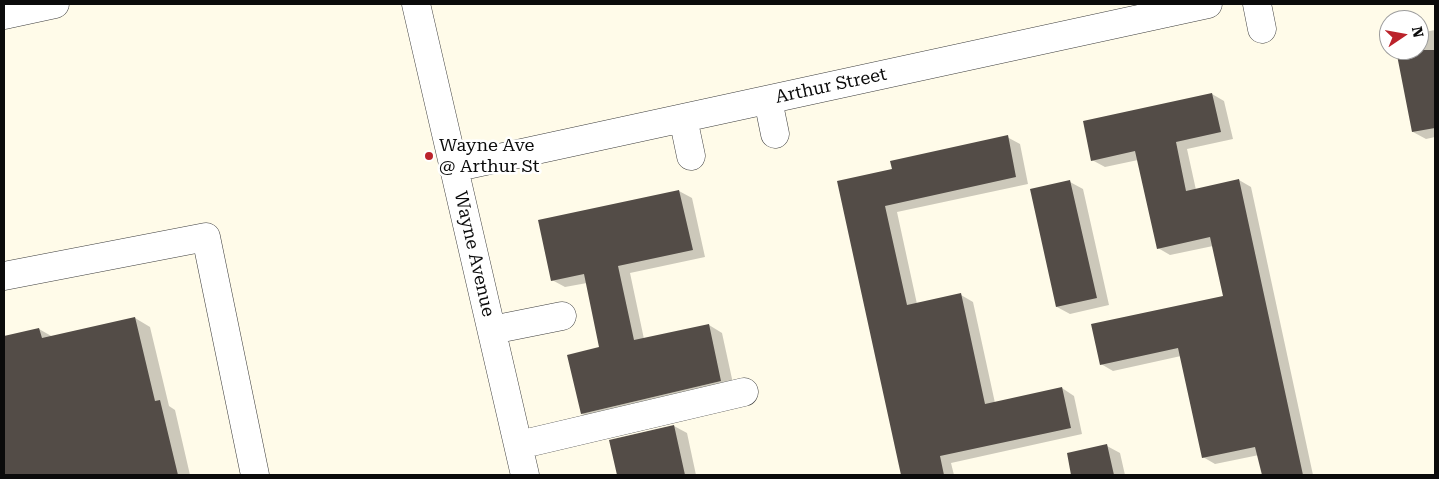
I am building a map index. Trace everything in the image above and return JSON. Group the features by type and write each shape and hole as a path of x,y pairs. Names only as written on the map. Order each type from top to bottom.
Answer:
{"street":[{"path":"4,15 55,4"},
{"name":"Wayne Avenue","path":"416,4 526,475"},
{"name":"Arthur Street","path":"453,168 1208,4"},
{"path":"768,100 776,134"},
{"path":"683,118 691,156"},
{"path":"4,276 206,237 255,475"},
{"path":"492,330 562,316"},
{"path":"519,445 744,392"}],"building":[{"path":"1429,50 1435,50 1435,128 1412,132 1398,60 1429,60"},
{"path":"1212,93 1221,132 1176,142 1186,191 1239,179 1303,475 1262,475 1255,447 1202,458 1178,348 1100,365 1091,324 1223,296 1210,237 1157,249 1135,151 1091,161 1083,121"},
{"path":"1008,135 1016,177 885,206 907,305 961,293 985,404 1062,387 1071,428 940,456 944,475 901,475 837,181 892,169 890,161"},
{"path":"1070,180 1097,298 1056,307 1030,189"},
{"path":"679,190 693,250 618,266 634,340 709,324 721,381 581,414 567,355 599,347 584,274 551,281 538,220"},
{"path":"135,317 155,401 160,400 178,475 4,475 4,336 39,328 42,338"},
{"path":"674,425 685,475 617,475 609,440"},
{"path":"1107,444 1114,475 1071,475 1067,453"}],"place":[{"name":"Wayne Ave @ Arthur St","path":"429,156"}]}
